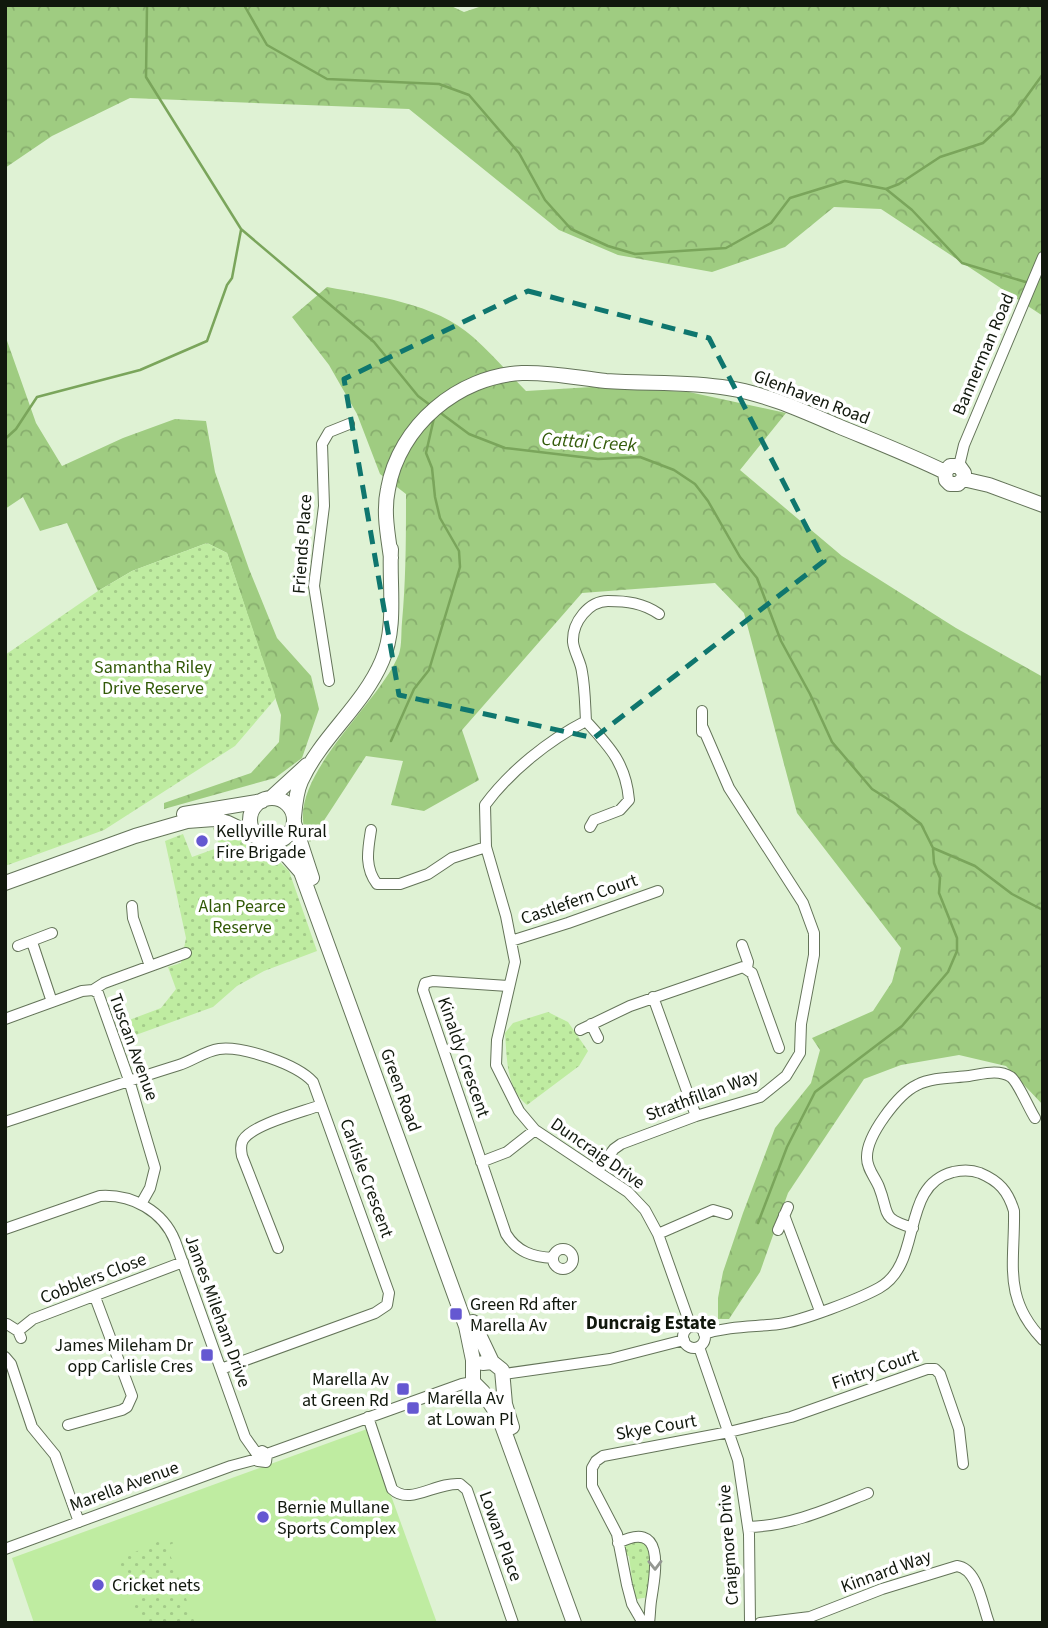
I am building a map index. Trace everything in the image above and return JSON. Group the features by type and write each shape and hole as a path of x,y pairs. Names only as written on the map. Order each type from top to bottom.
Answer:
{"main road":[{"name":"Glenhaven Road","path":"294,820 302,779 365,692 385,654 390,621 391,558 386,506 394,467 410,444 420,422 451,401 494,386 575,377 694,384 752,393 808,413 945,472 946,480 950,484 958,484 961,473"},
{"path":"961,473 1043,505"},
{"name":"Glenhaven Road","path":"266,799 316,757"},
{"path":"5,883 135,836 188,812 266,799 286,803 294,820 292,830 281,840 268,842 259,838 251,829 250,817 253,808 266,799"},
{"name":"Green Road","path":"135,836 201,819 228,823 287,856 301,872 466,1326 477,1382 499,1417 574,1623"},
{"name":"Green Road","path":"294,820 479,1338 492,1362"},
{"path":"504,1378 497,1391 477,1382 482,1363 492,1362 499,1366 504,1378 505,1404 513,1432 583,1623"}],"street":[{"name":"Bannerman Road","path":"961,473 964,445 1043,257"},
{"name":"Friends Place","path":"329,681 314,586 324,506 322,444 329,432 349,424"},
{"path":"590,827 594,820 620,810 629,800 626,775 622,766 605,741 586,721 581,663 573,643 576,625 598,601 622,601 646,606 659,614"},
{"name":"Strathfillan Way","path":"597,1171 621,1144 696,1115 760,1097 786,1076 800,1053 802,1024 814,955 814,933 803,903 729,788 703,728 702,711"},
{"name":"Duncraig Drive","path":"586,721 564,732 493,793 485,804 486,847 515,962 497,1040 496,1065 519,1111 535,1130 638,1202 652,1219 691,1327"},
{"path":"371,830 367,859 370,876 377,884 400,884 428,874 453,858 486,847"},
{"name":"Castlefern Court","path":"511,941 658,891"},
{"path":"132,906 133,918 150,966"},
{"path":"18,946 52,933"},
{"path":"32,942 52,1002"},
{"path":"742,945 748,962 747,968"},
{"path":"93,990 104,983 186,953"},
{"path":"580,1030 653,997 738,967 747,968 752,973 779,1048"},
{"name":"Kinaldy Crescent","path":"481,1162 423,990 425,983 433,981 508,986"},
{"name":"Tuscan Avenue","path":"5,1019 82,990 98,993 129,1080 155,1168 150,1188 141,1204"},
{"path":"653,997 696,1115"},
{"path":"592,1024 598,1038"},
{"name":"Carlisle Crescent","path":"5,1122 183,1064 217,1049 237,1049 304,1072 313,1082 389,1293 387,1305 375,1313 221,1368"},
{"path":"912,1228 892,1222 886,1213 878,1184 866,1158 875,1132 899,1098 916,1085 928,1081 1001,1072 1014,1079 1035,1118"},
{"path":"278,1248 242,1156 240,1149 243,1139 258,1128 321,1105"},
{"path":"535,1130 507,1152 481,1162 509,1239 525,1253 553,1258"},
{"path":"704,1334 722,1328 780,1324 820,1311 889,1282 899,1269 925,1192 934,1180 958,1171 974,1171 1002,1185 1010,1198 1014,1211 1014,1291 1028,1325 1043,1340"},
{"name":"James Mileham Drive","path":"5,1229 100,1196 122,1197 150,1210 168,1227 245,1437 260,1456"},
{"path":"658,1234 713,1210 727,1214"},
{"path":"778,1230 786,1211 820,1311"},
{"name":"Cobblers Close","path":"7,1324 19,1335 33,1319 183,1262"},
{"path":"68,1425 122,1410 130,1402 130,1388 95,1297"},
{"path":"691,1327 700,1328 704,1334 703,1343 699,1347 692,1348 684,1340 685,1331 691,1327"},
{"path":"504,1378 610,1359 684,1340"},
{"name":"Craigmore Drive","path":"699,1347 738,1460 748,1527 750,1623"},
{"path":"5,1357 11,1364 32,1427 55,1455 79,1522"},
{"name":"Fintry Court","path":"729,1432 791,1417 935,1368 940,1374 960,1429 963,1464"},
{"name":"Marella Avenue","path":"5,1549 231,1466 477,1382"},
{"name":"Lowan Place","path":"368,1418 392,1489 398,1495 415,1495 452,1483 460,1484 467,1490 513,1623"},
{"name":"Skye Court","path":"643,1623 632,1604 626,1585 617,1534 592,1486 591,1476 596,1461 614,1452 729,1432"},
{"path":"748,1527 799,1520 868,1493"},
{"path":"618,1543 625,1539 645,1539 652,1544 656,1576 649,1623"},
{"name":"Kinnard Way","path":"760,1623 810,1617 882,1589 957,1566 963,1567 971,1575 989,1623"}],"highlighted area":[{"path":"528,291 709,338 824,561 594,738 399,695 344,379"}],"green space":[{"path":"5,5 449,5 464,12 485,5 1043,5 1043,316 881,209 834,207 785,247 712,272 618,255 559,230 409,109 130,98 52,136 5,168"},
{"path":"327,287 404,303 441,316 473,337 526,391 592,387 689,392 786,413 740,470 842,556 956,628 1043,677 1043,1105 1006,1066 959,1055 901,1065 864,1079 788,1193 760,1272 729,1319 718,1319 718,1298 723,1272 775,1128 811,1083 820,1050 812,1038 873,1011 892,982 901,948 797,813 744,613 715,583 582,593 462,730 479,780 424,811 391,805 403,761 366,756 310,842 303,820 306,796 334,746 388,675 399,654 405,574 406,494 380,474 357,414 329,365 292,317"},
{"path":"5,335 36,423 62,466 123,438 175,419 206,421 215,472 249,569 277,638 311,676 319,709 302,758 275,778 164,809 164,803 251,773 279,742 281,715 227,553 207,543 132,571 98,591 67,523 40,531 23,497 5,509"},
{"name":"Samantha Riley Drive Reserve","path":"207,543 227,553 276,698 235,746 104,830 5,866 5,655 132,571"},
{"name":"Alan Pearce Reserve","path":"213,828 241,832 254,845 266,849 289,871 317,951 264,971 237,986 213,1007 122,1040 116,1025 161,1008 176,989 168,967 181,963 186,938 165,841 183,834 192,857 220,847"},
{"path":"548,1012 568,1022 588,1051 579,1066 527,1105 511,1082 505,1033 513,1023"},
{"name":"Bernie Mullane Sports Complex","path":"367,1429 437,1623 34,1623 12,1558"},
{"path":"171,1536 174,1543 167,1546 195,1623 141,1623 117,1560"},
{"path":"644,1540 653,1560 649,1565 649,1597 637,1599 631,1594 629,1556 625,1555 624,1544"}],"waterway":[{"name":"Cattai Creek","path":"147,5 146,77 241,229 374,342 418,396 430,405"},
{"path":"244,5 267,45 327,79 439,84 469,95 519,153 545,200 571,229 608,246 635,254 726,248 771,223 790,198 845,181 886,189 912,210 962,263 1029,283"},
{"path":"886,189 899,184 940,157 983,143 1014,114 1043,74"},
{"path":"5,439 16,429 37,397 140,370 207,341 232,278 241,230"},
{"name":"Cattai Creek","path":"438,411 469,434 505,448 598,459 640,457 674,470 695,484 708,501 740,557 757,578 781,641 832,742 872,789 921,824 933,848 975,866 1012,894 1043,910"},
{"path":"391,741 414,689 429,670 460,567 459,551 440,518 432,468 426,453 434,418"},
{"path":"758,1223 787,1147 815,1092 902,1026 948,972 957,951 957,938 939,893 940,878 934,863 933,849"}],"place":[{"name":"Kellyville Rural Fire Brigade","path":"202,841"},
{"name":"Green Rd after Marella Av","path":"456,1314"},
{"name":"James Mileham Dr opp Carlisle Cres","path":"207,1355"},
{"name":"Marella Av at Green Rd","path":"403,1389"},
{"name":"Marella Av at Lowan Pl","path":"413,1408"},
{"name":"Bernie Mullane Sports Complex","path":"263,1517"},
{"name":"Cricket nets","path":"98,1585"}],"district":[{"name":"Duncraig Estate","path":"651,1322"}]}
